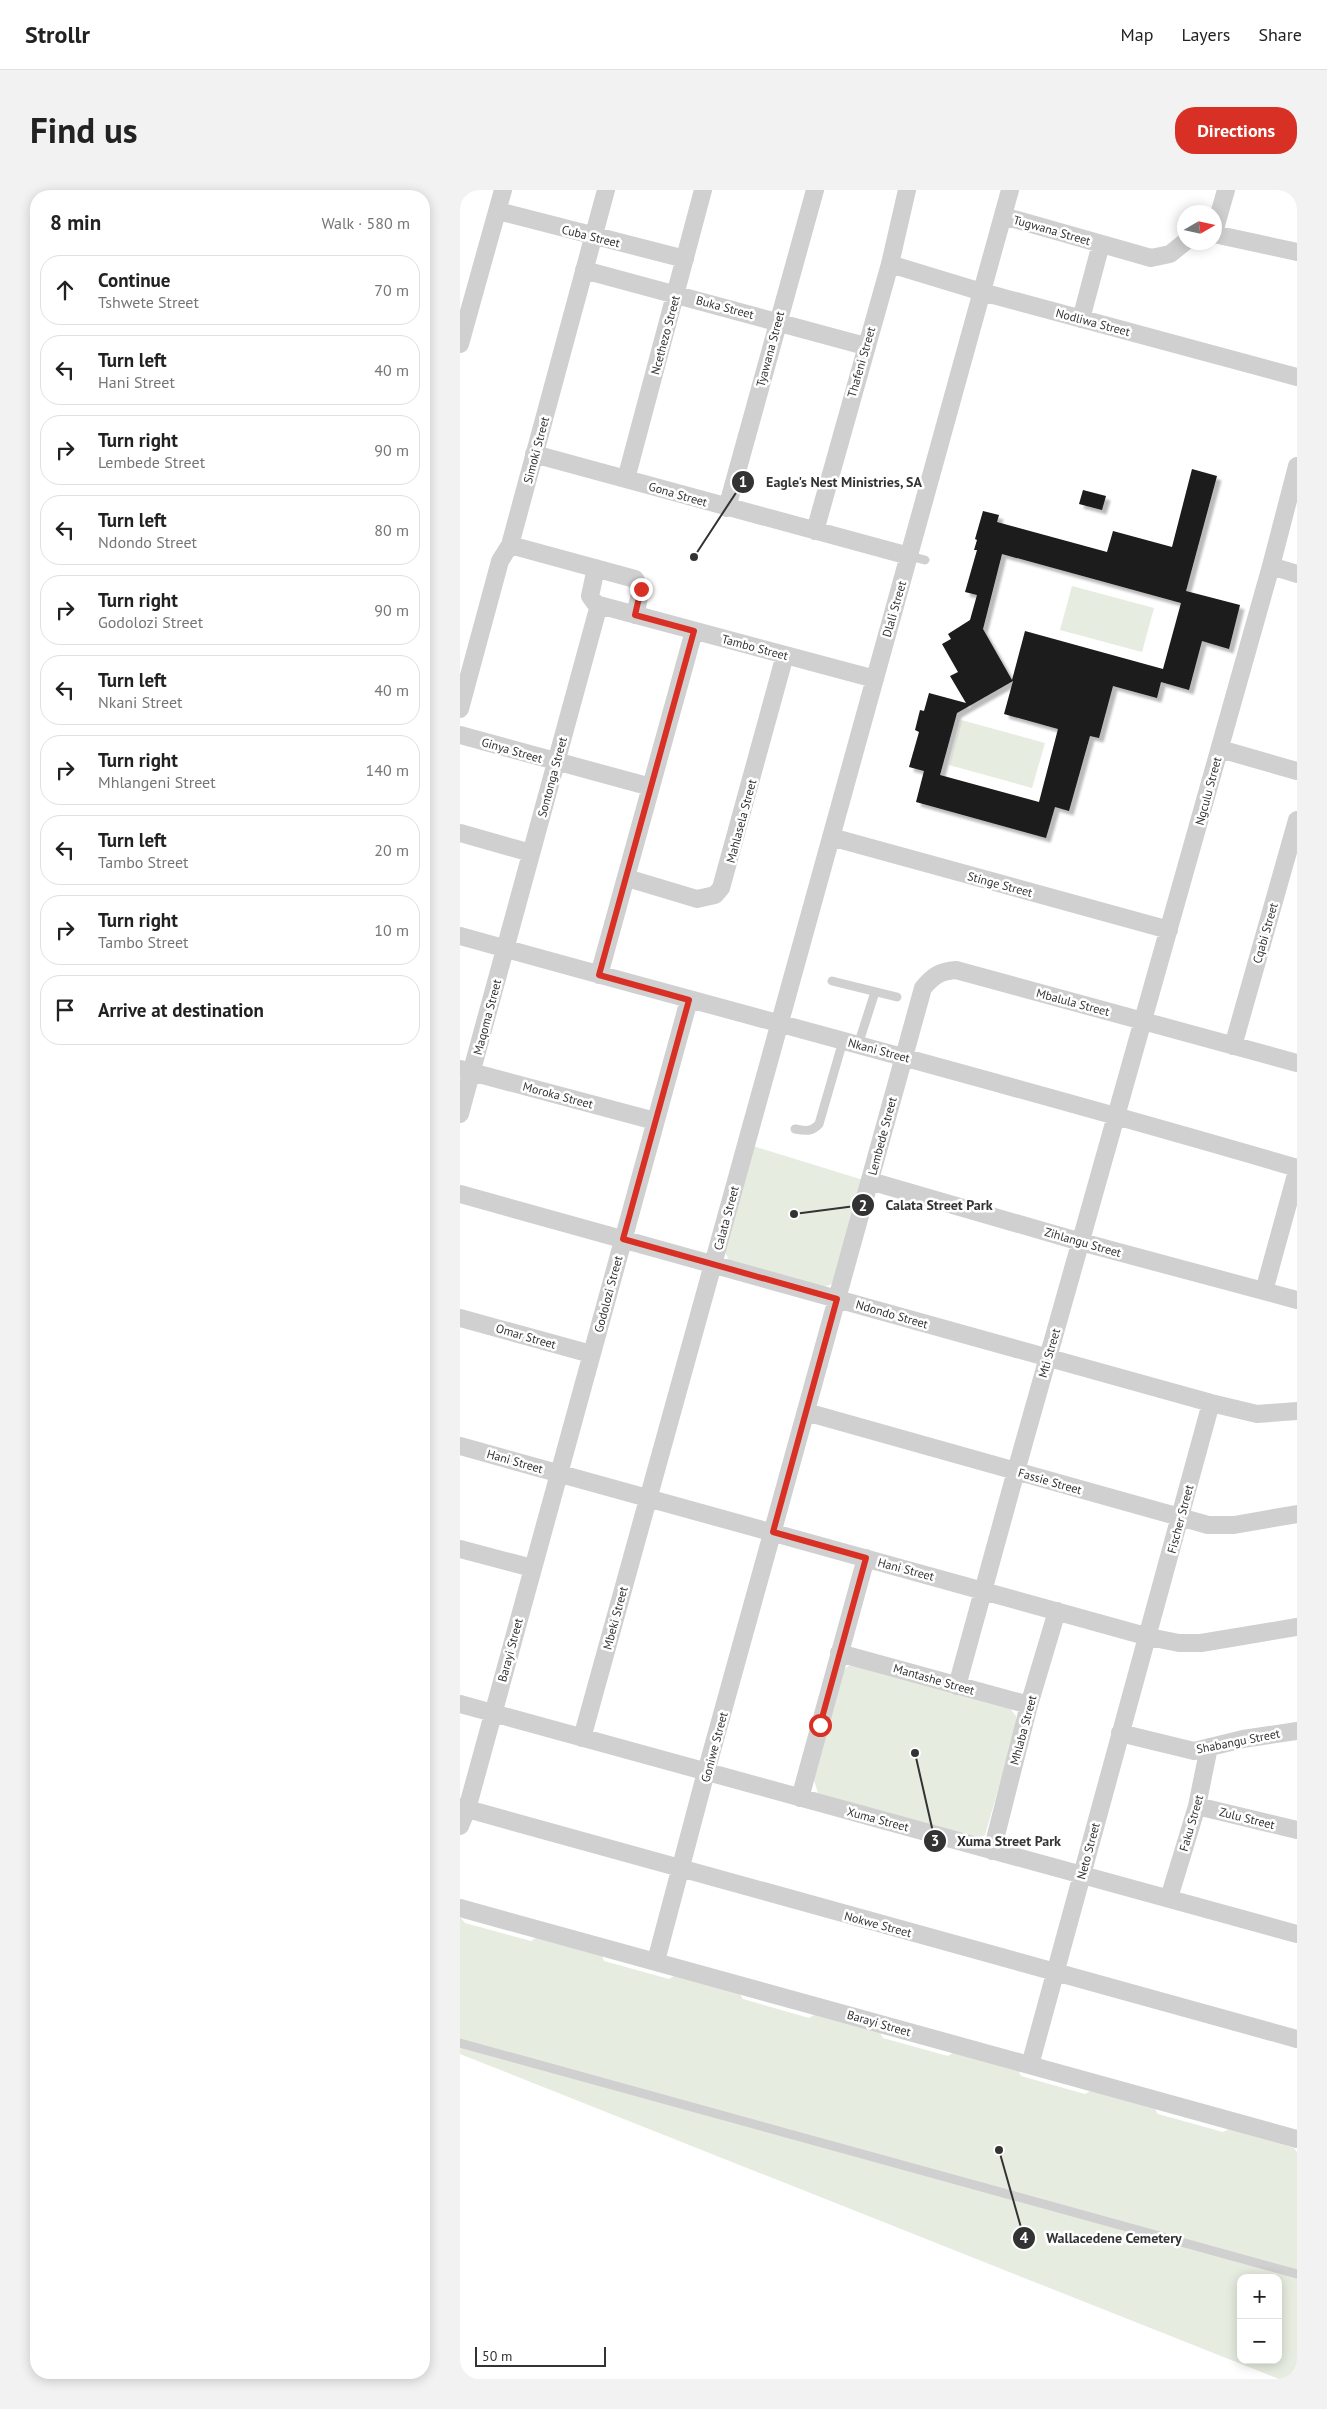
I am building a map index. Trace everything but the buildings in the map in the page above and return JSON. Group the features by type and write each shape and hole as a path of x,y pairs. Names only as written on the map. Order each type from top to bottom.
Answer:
{"street":[{"path":"461,334 504,190"},
{"name":"Simoki Street","path":"460,709 500,561 510,545 606,190"},
{"name":"Ncethezo Street","path":"626,479 703,190"},
{"name":"Tyawana Street","path":"727,508 815,190"},
{"path":"1222,205 1226,190"},
{"name":"Thafeni Street","path":"816,531 865,346 890,264 904,191"},
{"name":"Dlali Street","path":"779,1025 875,679 917,558 982,292 1010,191"},
{"name":"Cuba Street","path":"498,211 593,237 685,259"},
{"name":"Tugwana Street","path":"1003,216 1151,258 1170,254 1177,248"},
{"path":"1222,235 1297,252"},
{"name":"Tugwana Street","path":"1081,319 1101,244"},
{"name":"Nodliwa Street","path":"890,264 982,292 1297,377"},
{"name":"Buka Street","path":"584,270 865,346"},
{"name":"Gona Street","path":"534,454 727,508 917,558"},
{"name":"Ngculu Street","path":"1117,1115 1271,566 1297,466"},
{"path":"510,545 637,581 641,592 635,615"},
{"path":"1271,566 1297,574"},
{"path":"596,568 590,596 599,605"},
{"name":"Tambo Street","path":"599,605 875,679"},
{"name":"Sontonga Street","path":"505,949 599,605"},
{"path":"599,975 694,631"},
{"name":"Mahlasela Street","path":"627,878 697,898 715,895 721,888 785,655"},
{"name":"Ginya Street","path":"460,735 651,788"},
{"path":"1220,749 1297,771"},
{"name":"Cqabi Street","path":"1233,1046 1297,820"},
{"path":"460,833 532,853"},
{"name":"Stinge Street","path":"832,837 1169,930"},
{"name":"Nkani Street","path":"460,936 779,1025 1117,1115 1297,1170"},
{"name":"Maqoma Street","path":"460,1114 466,1070 505,949"},
{"name":"Mbalula Street","path":"904,1057 923,988 931,978 947,971 972,974 1297,1063"},
{"name":"Godolozi Street","path":"558,1473 689,1000"},
{"name":"Calata Street","path":"648,1498 779,1025"},
{"name":"Lembede Street","path":"773,1532 904,1057"},
{"name":"Moroka Street","path":"466,1070 655,1121"},
{"name":"Mti Street","path":"957,1686 1117,1115"},
{"path":"1264,1291 1297,1170"},
{"name":"Zihlangu Street","path":"870,1181 1081,1242 1297,1300"},
{"name":"Ndondo Street","path":"460,1194 1211,1403 1257,1414 1297,1411"},
{"name":"Omar Street","path":"460,1318 591,1354"},
{"name":"Fischer Street","path":"1149,1636 1211,1403"},
{"name":"Fassie Street","path":"806,1412 1180,1518 1221,1526 1297,1514"},
{"name":"Hani Street","path":"460,1446 983,1591 1179,1643 1201,1643 1297,1627"},
{"name":"Barayi Street","path":"460,1826 493,1713 558,1473"},
{"name":"Mbeki Street","path":"582,1738 648,1498"},
{"name":"Goniwe Street","path":"656,1961 773,1532"},
{"path":"460,1548 532,1568"},
{"path":"800,1798 866,1558"},
{"name":"Mhlaba Street","path":"992,1851 1029,1705 1057,1611"},
{"name":"Neto Street","path":"1030,2065 1120,1733 1149,1636"},
{"name":"Mantashe Street","path":"839,1653 1029,1705"},
{"name":"Xuma Street","path":"460,1704 1297,1934"},
{"name":"Shabangu Street","path":"1120,1733 1194,1751 1243,1739 1296,1735"},
{"name":"Faku Street","path":"1169,1898 1197,1806 1210,1748"},
{"name":"Zulu Street","path":"1197,1806 1297,1830"},
{"name":"Nokwe Street","path":"464,1808 1297,2039"},
{"name":"Barayi Street","path":"460,1908 1297,2139"}],"lane":[{"path":"832,981 897,997"},
{"path":"795,1129 806,1131 820,1124 850,1043 875,992"},
{"path":"460,2042 1297,2274"}],"shaded area":[{"path":"1072,586 1154,608 1142,652 1060,630"},
{"path":"961,720 1045,743 1032,788 949,765"},
{"path":"753,1146 863,1180 832,1284 824,1287 729,1260 725,1252"},
{"path":"853,1663 1010,1708 1016,1716 1016,1728 985,1835 977,1839 818,1793 813,1777 843,1670"},
{"path":"460,1917 465,1923 531,1941 536,1938 602,1956 604,1961 669,1979 674,1976 740,1994 743,1999 809,2018 814,2015 880,2033 883,2038 948,2056 953,2053 1018,2069 1021,2076 1085,2094 1090,2091 1155,2109 1158,2114 1223,2132 1229,2129 1294,2148 1297,2152 1297,2379 1279,2379 1241,2364 1282,2364 1282,2274 1237,2274 1237,2362 460,2054"}],"place":[{"name":"Eagle's Nest Ministries, SA","path":"694,557"},
{"name":"Calata Street Park","path":"794,1214"},
{"name":"Xuma Street Park","path":"915,1753"},
{"name":"Wallacedene Cemetery","path":"999,2150"}],"route":[{"path":"641,589 635,615 694,631 599,975 689,1000 623,1239 837,1299 773,1532 866,1558 820,1725"}]}
